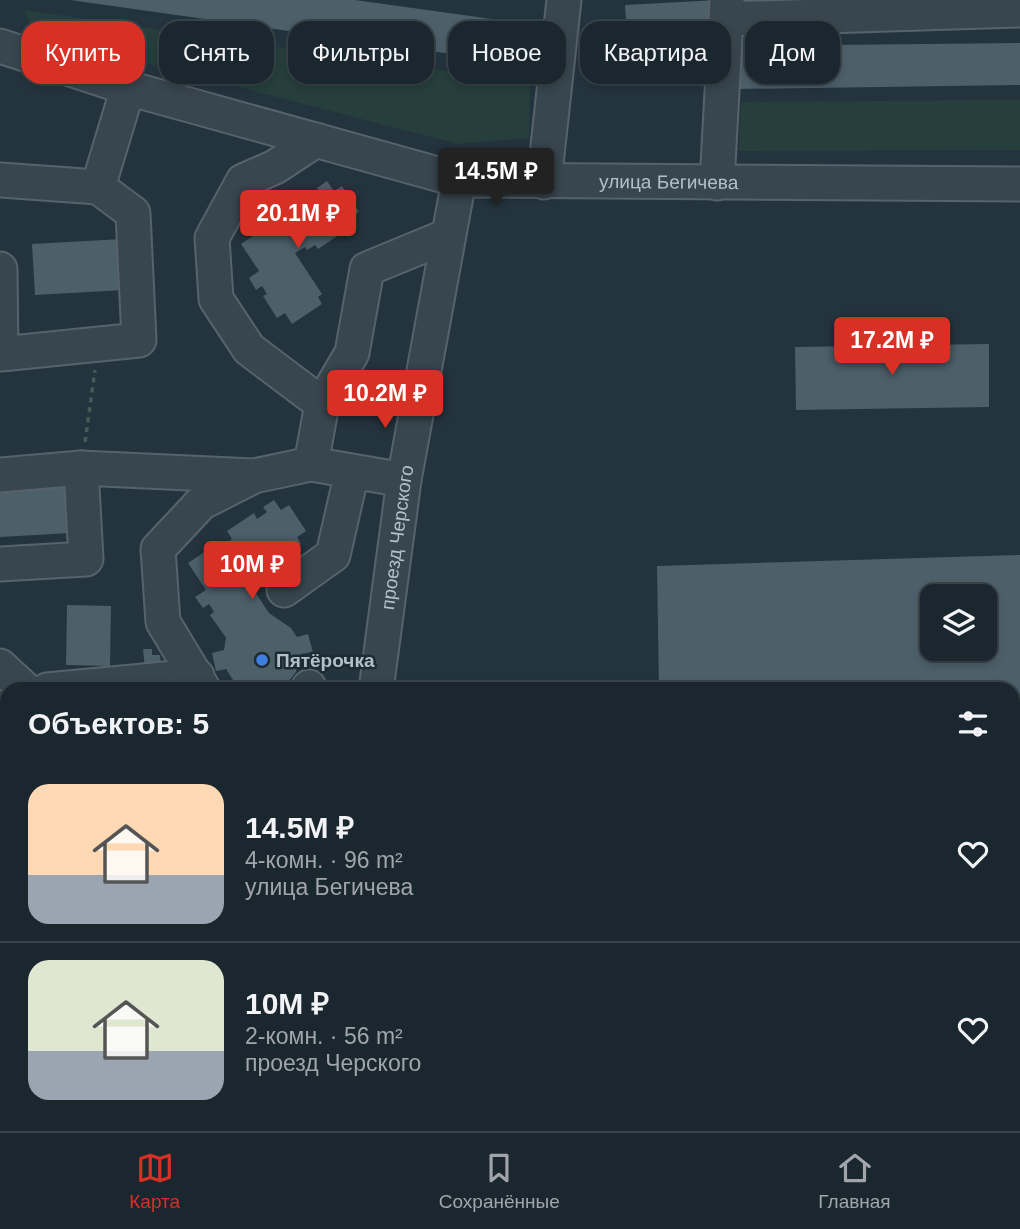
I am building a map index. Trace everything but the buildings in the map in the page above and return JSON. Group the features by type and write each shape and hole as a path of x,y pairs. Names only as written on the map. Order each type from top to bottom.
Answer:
{"street":[{"path":"562,21 564,0"},
{"path":"727,9 1020,10"},
{"name":"улица Бегичева","path":"0,46 128,88 458,180 1020,184"},
{"path":"544,182 555,84"},
{"path":"718,183 724,84"},
{"path":"98,187 128,88"},
{"path":"316,140 275,167 243,181 212,238 216,299 249,349 322,404"},
{"path":"0,180 98,187 132,214 139,340 0,354 0,270"},
{"name":"проезд Черского","path":"377,682 404,480 458,180"},
{"path":"311,464 322,404 352,353 368,269 447,236"},
{"path":"0,475 82,468 254,476 311,464 404,480"},
{"path":"0,565 86,559 82,468"},
{"path":"284,590 333,555 352,471"},
{"path":"199,682 163,622 158,549 201,503 254,476"},
{"path":"0,666 17,682"}],"path":[{"path":"82,468 98,344"}],"green space":[{"path":"24,10 100,21 29,21"},
{"path":"145,27 159,29 159,66 145,63"},
{"path":"274,46 288,48 288,84 434,84 434,69 448,71 448,84 530,84 529,138 458,144 227,84 274,84"},
{"path":"1020,100 1020,150 739,151 741,102"}],"place":[{"name":"Пятёрочка","path":"262,660"}]}
